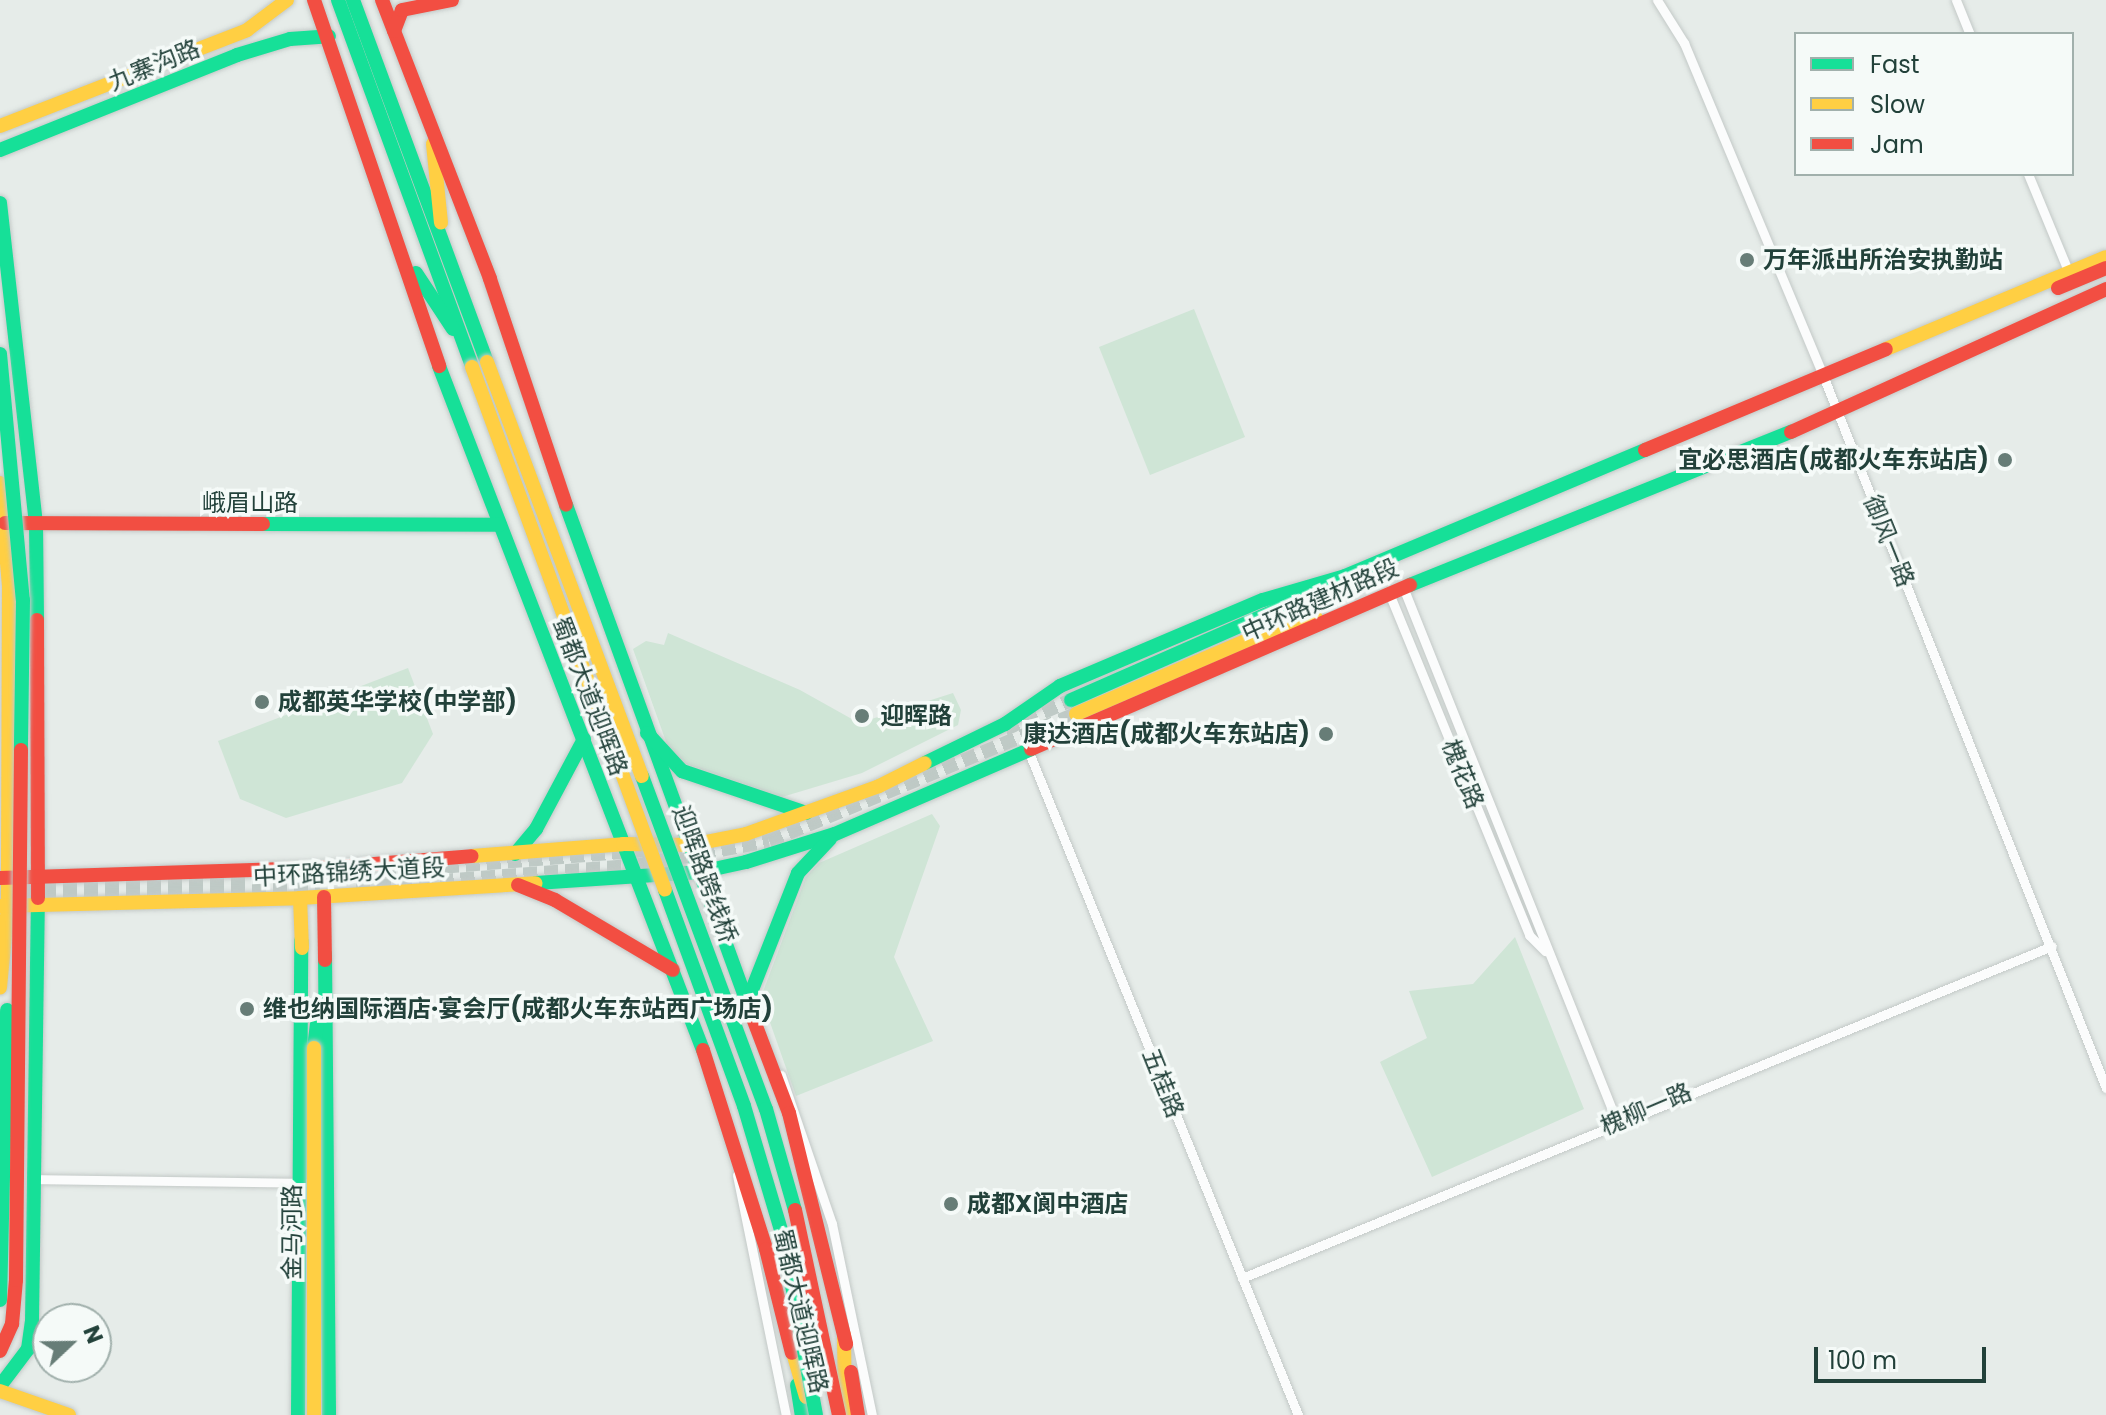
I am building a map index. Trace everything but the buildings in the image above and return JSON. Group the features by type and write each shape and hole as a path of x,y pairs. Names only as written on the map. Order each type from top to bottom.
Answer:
{"main road":[{"name":"九寨沟路","path":"0,126 247,30 287,0"},
{"name":"蜀都大道迎晖路","path":"314,0 405,256 445,382 705,1054 730,1128 782,1311 802,1415"},
{"path":"338,0 467,351"},
{"path":"353,0 442,236"},
{"name":"蜀都大道迎晖路","path":"382,0 530,394 608,631 789,1113 838,1298 844,1335"},
{"path":"394,31 402,10 452,0"},
{"name":"九寨沟路","path":"0,150 237,55 290,39 329,36"},
{"path":"431,125 442,236"},
{"path":"0,203 36,523 38,876 34,1179 28,1349 17,1370 0,1389 69,1415"},
{"name":"迎晖路跨线桥","path":"442,236 766,1109 805,1244 842,1415"},
{"path":"405,256 467,351"},
{"path":"1936,328 2106,257"},
{"path":"1936,328 2041,295 2106,268"},
{"path":"1956,358 2106,289"},
{"path":"1956,358 2106,299"},
{"name":"中环路建材路段","path":"690,845 807,813 879,786 1005,724 1060,686 1263,600 1345,576 1824,378 1936,328"},
{"name":"迎晖路跨线桥","path":"467,351 744,1106 783,1237 813,1415"},
{"path":"0,354 23,600 16,1280 12,1324 0,1351"},
{"name":"中环路建材路段","path":"700,872 835,834 970,771 1028,750 1358,606 1838,413 1956,358"},
{"path":"0,483 9,585 4,877 7,1010 0,1300"},
{"name":"峨眉山路","path":"2,522 500,525"},
{"path":"1345,576 1271,616 1073,707 1276,628 1358,606"},
{"path":"550,654 572,672 590,670 604,659 608,631"},
{"path":"647,733 682,771 770,805 807,813"},
{"path":"515,854 536,829 584,739"},
{"path":"748,1000 798,873 835,834"},
{"name":"中环路锦绣大道段","path":"4,877 324,868 623,844 690,845"},
{"name":"中环路锦绣大道段","path":"4,906 324,897 634,873 700,872"},
{"path":"514,883 555,900 673,970"},
{"path":"324,897 329,1415"},
{"path":"298,1415 300,898"},
{"path":"301,940 314,1048"},
{"path":"314,1048 325,954"},
{"path":"0,988 6,958"},
{"path":"705,1054 711,1029 724,1020 749,1022 761,1035"},
{"name":"金马河路","path":"314,1048 314,1415"},
{"path":"842,1415 844,1335"},
{"path":"844,1335 858,1415"},
{"path":"791,1346 813,1415"}],"street":[{"name":"御风一路","path":"1657,0 1684,43 1824,378 2106,1088"},
{"path":"1956,0 1969,32"},
{"path":"2029,176 2069,273"},
{"name":"槐花路","path":"1403,587 1542,930 1545,951 1617,1122"},
{"name":"槐花路","path":"1389,593 1529,935 1545,951"},
{"name":"五桂路","path":"1028,750 1298,1415"},
{"name":"槐柳一路","path":"1242,1278 2052,946"},
{"path":"761,1035 793,1098 832,1224 872,1415"},
{"path":"730,1128 786,1415"},
{"path":"0,1178 327,1184"}],"green space":[{"path":"1194,309 1245,437 1150,475 1099,347"},
{"path":"668,633 800,690 859,723 953,693 961,710 958,725 862,773 782,797 683,763 669,750 633,649 646,641 664,645"},
{"path":"408,668 433,734 402,783 286,818 240,799 218,741"},
{"path":"932,814 940,826 894,957 933,1041 796,1096 761,997 806,877 819,863"},
{"path":"1515,937 1584,1109 1432,1177 1380,1062 1427,1038 1409,991 1473,984"}],"tunnel":[{"path":"1005,729 1071,700"},
{"path":"356,888 639,865 769,841 1076,714"},
{"path":"0,886 319,877 658,849"},
{"path":"0,898 320,890"}],"traffic: fast":[{"path":"338,0 472,367"},
{"path":"353,0 487,362"},
{"path":"0,150 237,55 290,39 329,36"},
{"path":"0,203 36,523 37,620"},
{"path":"416,273 453,329"},
{"path":"0,354 23,600 21,750"},
{"path":"439,366 703,1050"},
{"path":"1410,585 1791,432"},
{"path":"925,763 1005,724 1060,686 1263,600 1345,576 1645,450"},
{"path":"566,505 751,1013"},
{"path":"263,524 500,525"},
{"path":"1071,700 1317,592"},
{"path":"647,733 682,771 806,813"},
{"path":"515,854 536,829 584,739"},
{"path":"536,883 700,872 746,862 835,834 1031,749"},
{"path":"642,776 766,1109 795,1210"},
{"path":"748,1000 798,873 830,839"},
{"path":"665,890 744,1106 783,1237 816,1415"},
{"path":"0,1386 28,1349 32,1322 38,898"},
{"path":"298,1415 301,940"},
{"path":"325,954 329,1415"},
{"path":"0,1300 7,1010"},
{"path":"314,1048 318,1013"},
{"path":"797,1385 802,1415"}],"traffic: slow":[{"path":"0,126 247,30 287,0"},
{"path":"433,144 441,223"},
{"path":"1886,349 2106,257"},
{"path":"487,362 642,776"},
{"path":"472,367 665,890"},
{"path":"0,483 9,585 8,906 0,988"},
{"path":"1076,714 1276,628 1316,617"},
{"path":"472,856 623,844 690,845 746,834 879,786 925,763"},
{"path":"0,906 300,898 536,883"},
{"path":"300,898 302,948"},
{"path":"314,1048 314,1415"},
{"path":"844,1335 845,1415"},
{"path":"791,1346 806,1397"},
{"path":"0,1391 69,1415"}],"traffic: jam":[{"path":"314,0 439,366"},
{"path":"382,0 490,279 566,505"},
{"path":"394,31 402,10 452,0"},
{"path":"2058,288 2106,268"},
{"path":"1791,432 2106,289"},
{"path":"1645,450 1886,349"},
{"path":"5,523 263,524"},
{"path":"1031,749 1410,585"},
{"path":"37,620 38,898"},
{"path":"0,1351 12,1324 16,1280 21,750"},
{"path":"0,878 324,868 472,856"},
{"path":"518,885 555,900 673,970"},
{"path":"324,897 325,960"},
{"path":"751,1013 789,1113 846,1344"},
{"path":"703,1050 766,1249 792,1353"},
{"path":"795,1210 839,1415"},
{"path":"851,1372 858,1415"}],"place":[{"name":"万年派出所治安执勤站","path":"1747,260"},
{"name":"宜必思酒店(成都火车东站店)","path":"2005,460"},
{"name":"成都英华学校(中学部)","path":"262,702"},
{"name":"迎晖路","path":"862,716"},
{"name":"康达酒店(成都火车东站店)","path":"1326,734"},
{"name":"维也纳国际酒店·宴会厅(成都火车东站西广场店)","path":"247,1009"},
{"name":"成都X阆中酒店","path":"951,1204"}]}
